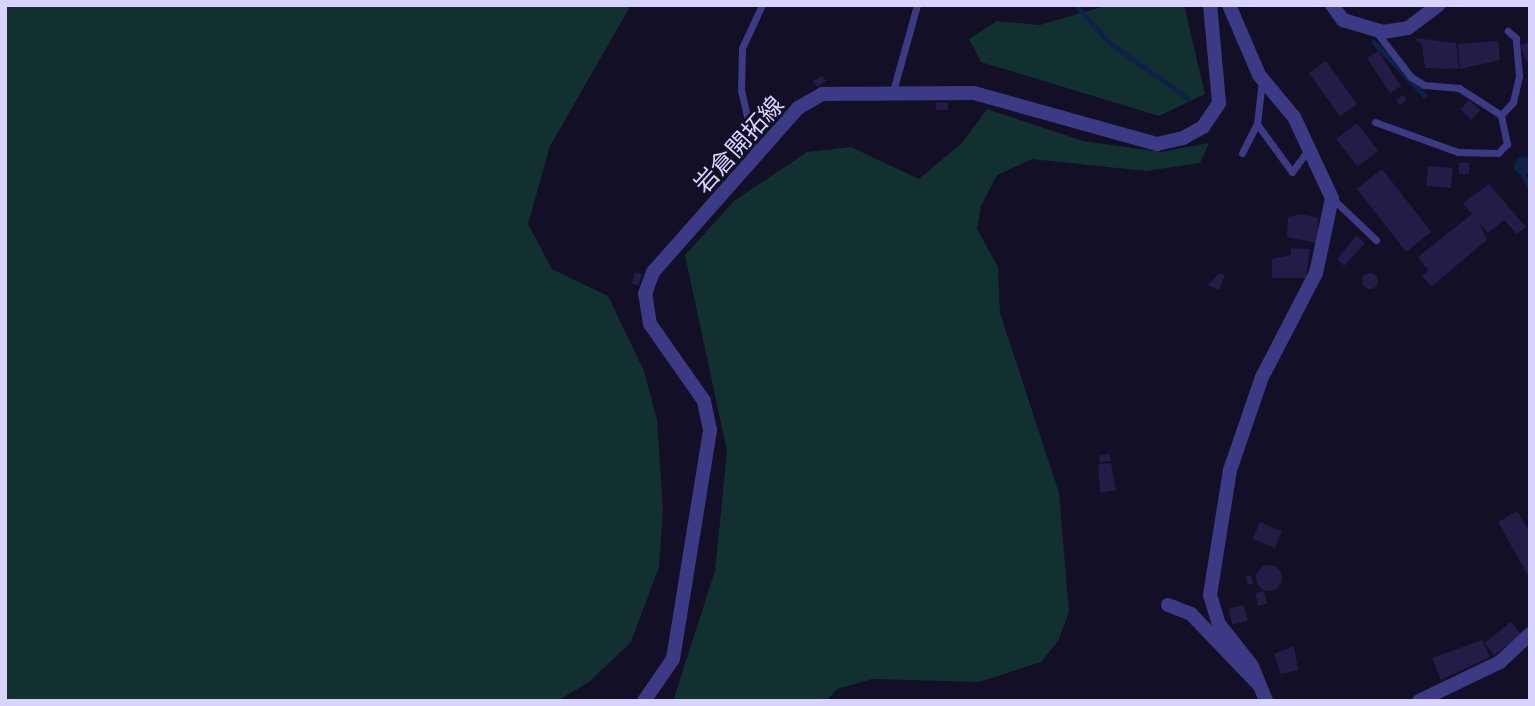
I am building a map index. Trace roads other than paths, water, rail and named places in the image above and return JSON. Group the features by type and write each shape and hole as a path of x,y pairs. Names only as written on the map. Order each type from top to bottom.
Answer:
{"street":[{"name":"岩倉開拓線","path":"643,701 673,659 710,430 704,401 650,324 645,294 653,272 798,108 822,94 893,91 974,93 1157,144 1183,138 1203,127 1219,103 1210,5"},
{"path":"1229,5 1262,79 1311,146 1332,198 1316,273 1262,377 1223,508 1212,608 1266,701"},
{"path":"1332,5 1343,20 1376,30 1408,28 1438,5"},
{"path":"1168,605 1191,614 1259,685"},
{"path":"1419,701 1500,663 1530,634"}],"lane":[{"path":"756,155 741,90 742,48 762,5"},
{"path":"893,91 916,5"},
{"path":"1375,122 1472,154 1498,153 1507,144 1501,115 1459,88 1424,85 1411,77 1376,30"},
{"path":"1501,115 1513,102 1519,76 1516,38 1508,31"},
{"path":"1242,153 1257,124 1262,79"},
{"path":"1257,124 1292,172 1311,146"},
{"path":"1332,198 1376,240"}],"water":[{"path":"1519,157 1527,157 1532,166 1530,173 1519,175 1514,170 1514,162"}],"waterway":[{"path":"1076,5 1110,43 1188,98"},
{"path":"1374,42 1425,96"},
{"path":"1523,174 1530,186"}]}
